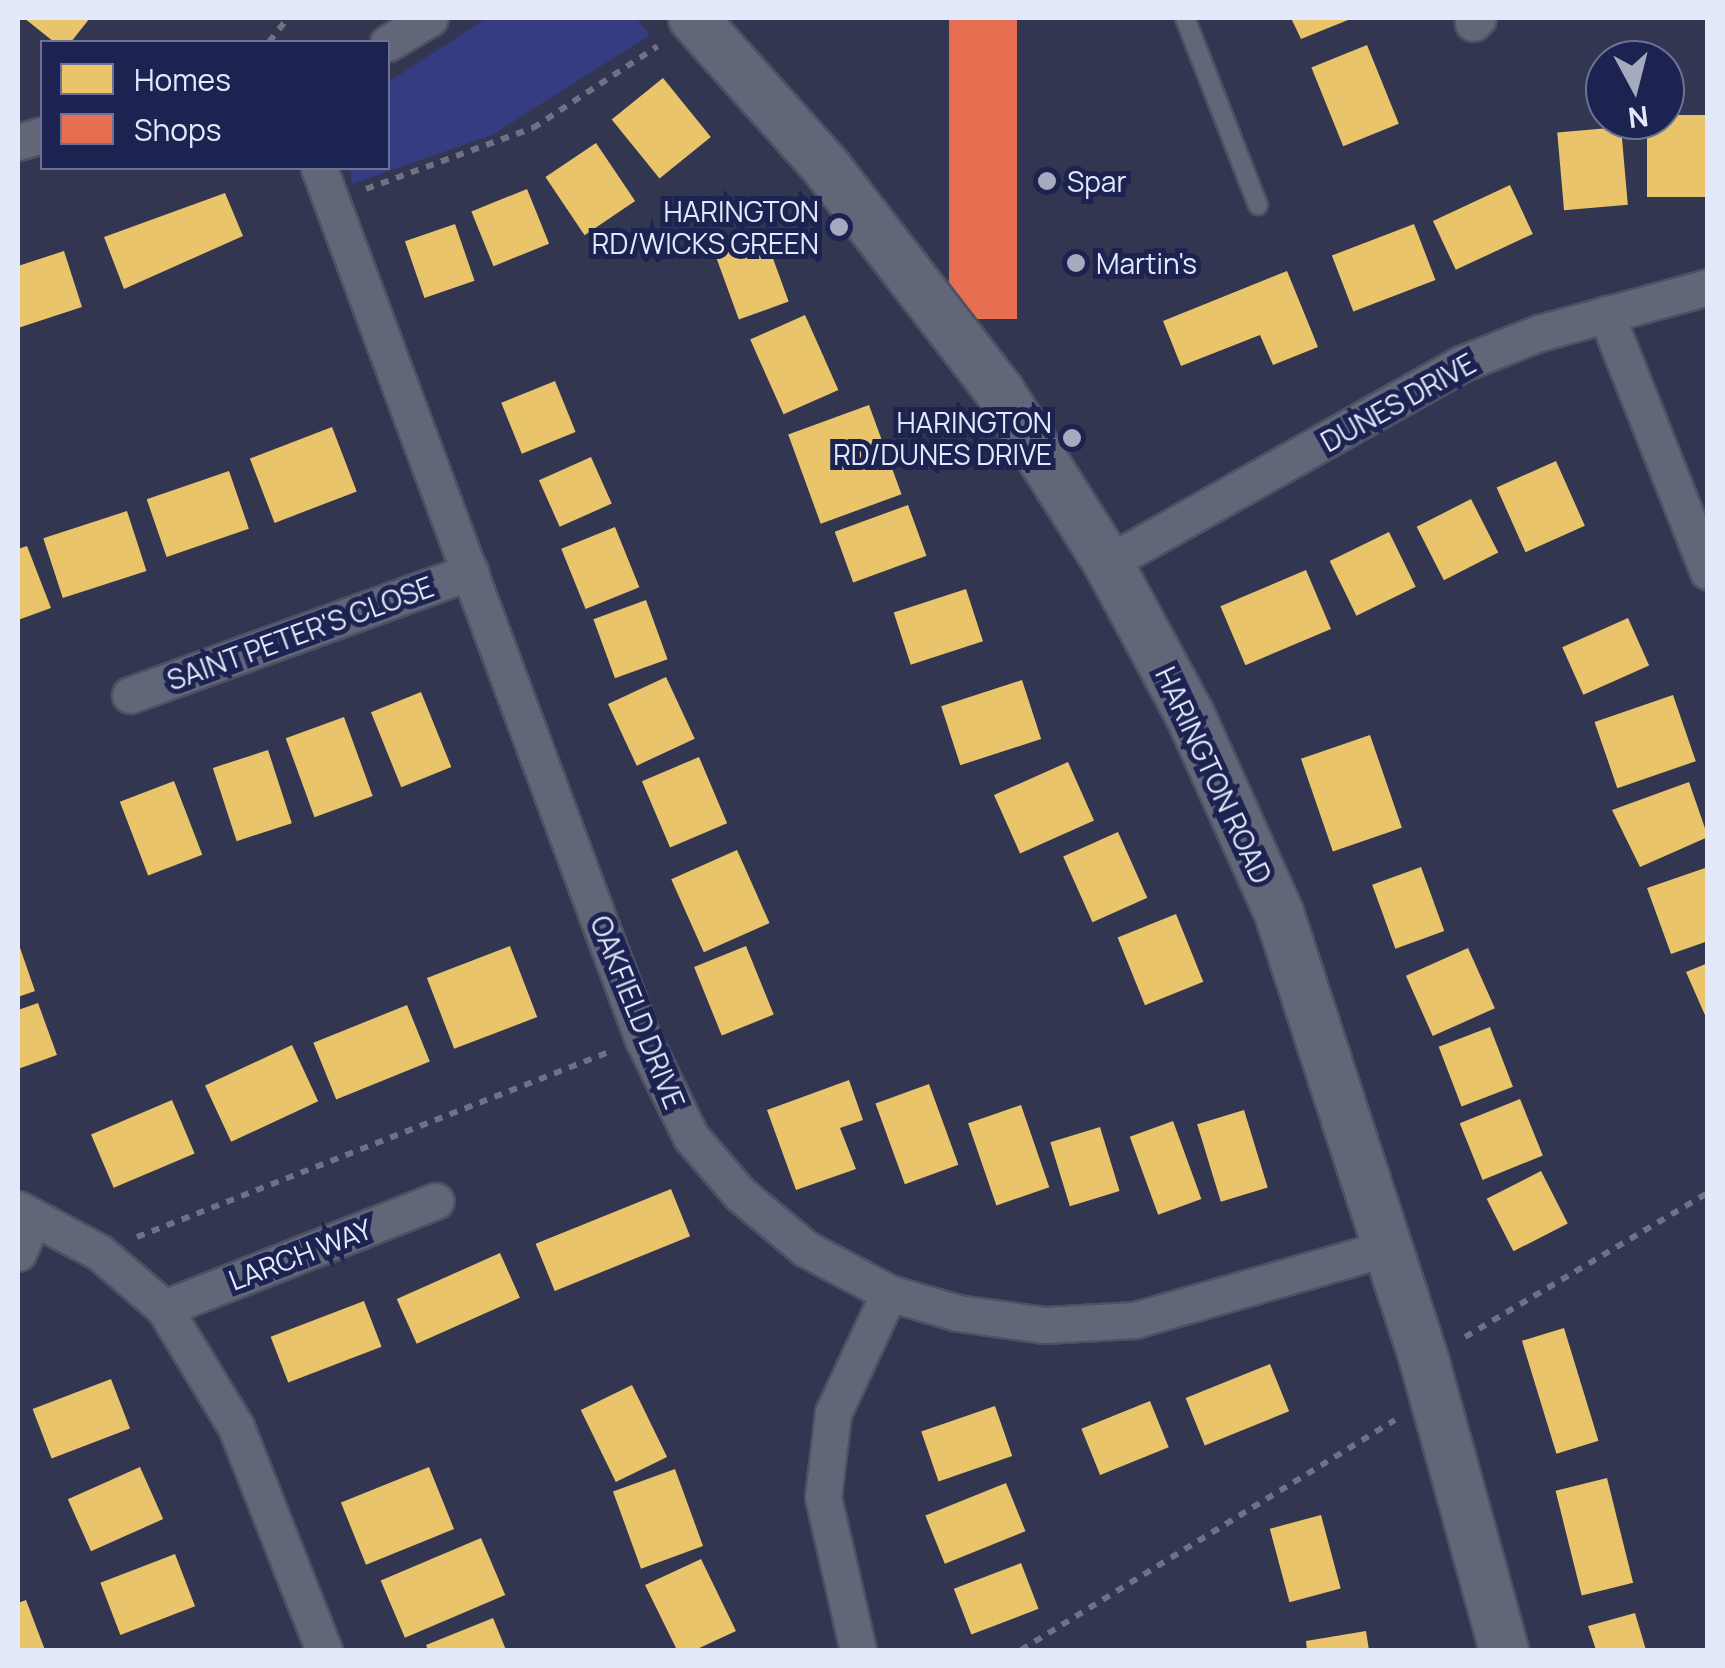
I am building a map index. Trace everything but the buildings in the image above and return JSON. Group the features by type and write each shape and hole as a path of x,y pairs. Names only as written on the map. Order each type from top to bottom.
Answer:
{"street":[{"path":"390,42 430,18"},
{"name":"HARINGTON ROAD","path":"694,19 827,168 1000,392 1108,562 1190,714 1279,913 1424,1363 1504,1650"},
{"name":"OAKFIELD DRIVE","path":"325,183 643,1039 691,1137 740,1194 806,1250 889,1293 958,1313 1045,1324 1135,1320 1388,1248"},
{"name":"DUNES DRIVE","path":"1108,562 1461,364 1606,314 1708,287"},
{"path":"1606,314 1708,571"},
{"name":"SAINT PETER'S CLOSE","path":"130,695 470,572"},
{"name":"LARCH WAY","path":"164,1308 436,1201"},
{"path":"18,1253 25,1214 99,1252 164,1308 236,1427 324,1650"},
{"path":"858,1650 823,1497 833,1412 889,1293"}],"lane":[{"path":"1185,18 1258,205"}],"path":[{"path":"271,40 288,18"},
{"path":"325,183 471,155 533,128 694,19"},
{"path":"99,1252 643,1039"},
{"path":"1021,1650 1394,1420 1424,1363 1556,1278 1708,1193"}],"shaded area":[{"path":"487,18 636,18 650,35 492,135 352,184 350,170 390,170 390,81"}],"place":[{"name":"Spar","path":"1047,181"},
{"name":"HARINGTON RD/WICKS GREEN","path":"839,227"},
{"name":"Martin's","path":"1076,263"},
{"name":"HARINGTON RD/DUNES DRIVE","path":"1072,438"}]}
